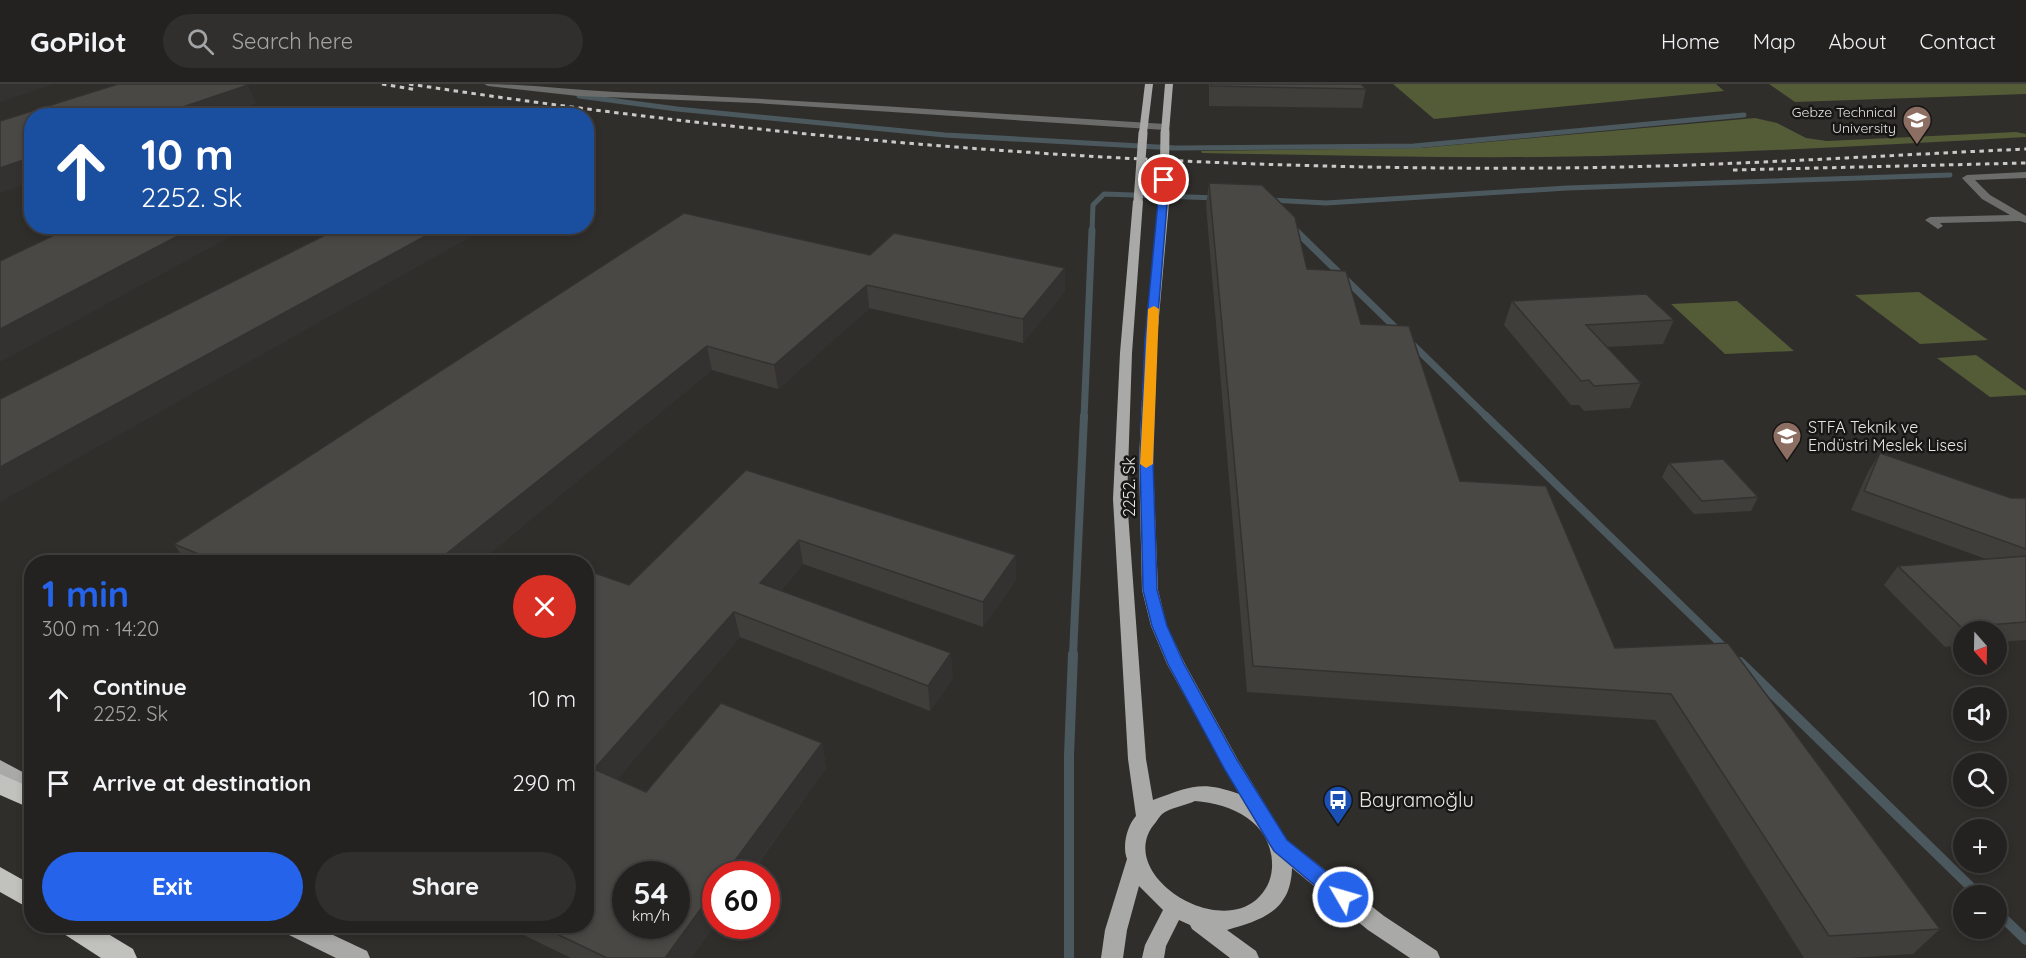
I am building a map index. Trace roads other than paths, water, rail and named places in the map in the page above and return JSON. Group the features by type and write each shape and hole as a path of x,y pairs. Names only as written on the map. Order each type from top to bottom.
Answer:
{"highway":[{"path":"0,784 24,795"},
{"path":"0,878 24,893"},
{"path":"84,933 124,958"}],"main road":[{"name":"2252. Sk","path":"1146,816 1137,759 1120,499 1126,353 1149,84"},
{"name":"2252. Sk","path":"1169,84 1165,130 1164,203 1151,339 1147,438 1147,548 1150,590 1159,626 1176,664 1231,765 1269,825"},
{"path":"0,768 24,782"},
{"path":"1197,921 1223,923 1248,918 1267,906 1280,888 1284,867 1280,846 1269,825 1254,811 1235,800 1216,794 1195,793 1176,796 1159,804 1146,816 1138,831 1134,849 1136,862 1142,880 1156,897 1173,911 1197,921 1248,958"},
{"path":"1280,846 1376,923 1429,958"},
{"path":"1112,958 1116,930 1136,862"},
{"path":"1153,958 1156,945 1173,911"},
{"path":"307,933 359,958"}],"street":[{"path":"488,84 578,93 755,100 1165,130"},
{"path":"2024,219 1986,197 1967,178 2026,175"},
{"path":"1938,225 1930,220 2024,219"}],"waterway":[{"path":"579,96 677,109 945,135 1175,148 1414,146 1744,115"},
{"path":"1269,200 1326,203 1567,188 1950,175"},
{"path":"1092,231 1093,205 1104,194 1217,198"},
{"path":"1292,227 1295,230"},
{"path":"1084,418 1092,230"},
{"path":"1295,230 1488,418"},
{"path":"1073,655 1084,416"},
{"path":"1486,416 1728,651"},
{"path":"1069,958 1069,756 1073,654"},
{"path":"1740,662 1969,885"},
{"path":"2007,922 2026,940"}],"railway":[{"path":"382,84 417,90"},
{"path":"409,84 584,108"},
{"path":"594,109 837,137 980,149 1123,158 1410,168 1613,167 2026,149"},
{"path":"1733,170 2026,163"}],"place":[{"name":"Gebze Technical University","path":"1917,146"},
{"name":"STFA Teknik ve Endüstri Meslek Lisesi","path":"1787,462"},
{"name":"Bayramoğlu","path":"1338,826"}]}
